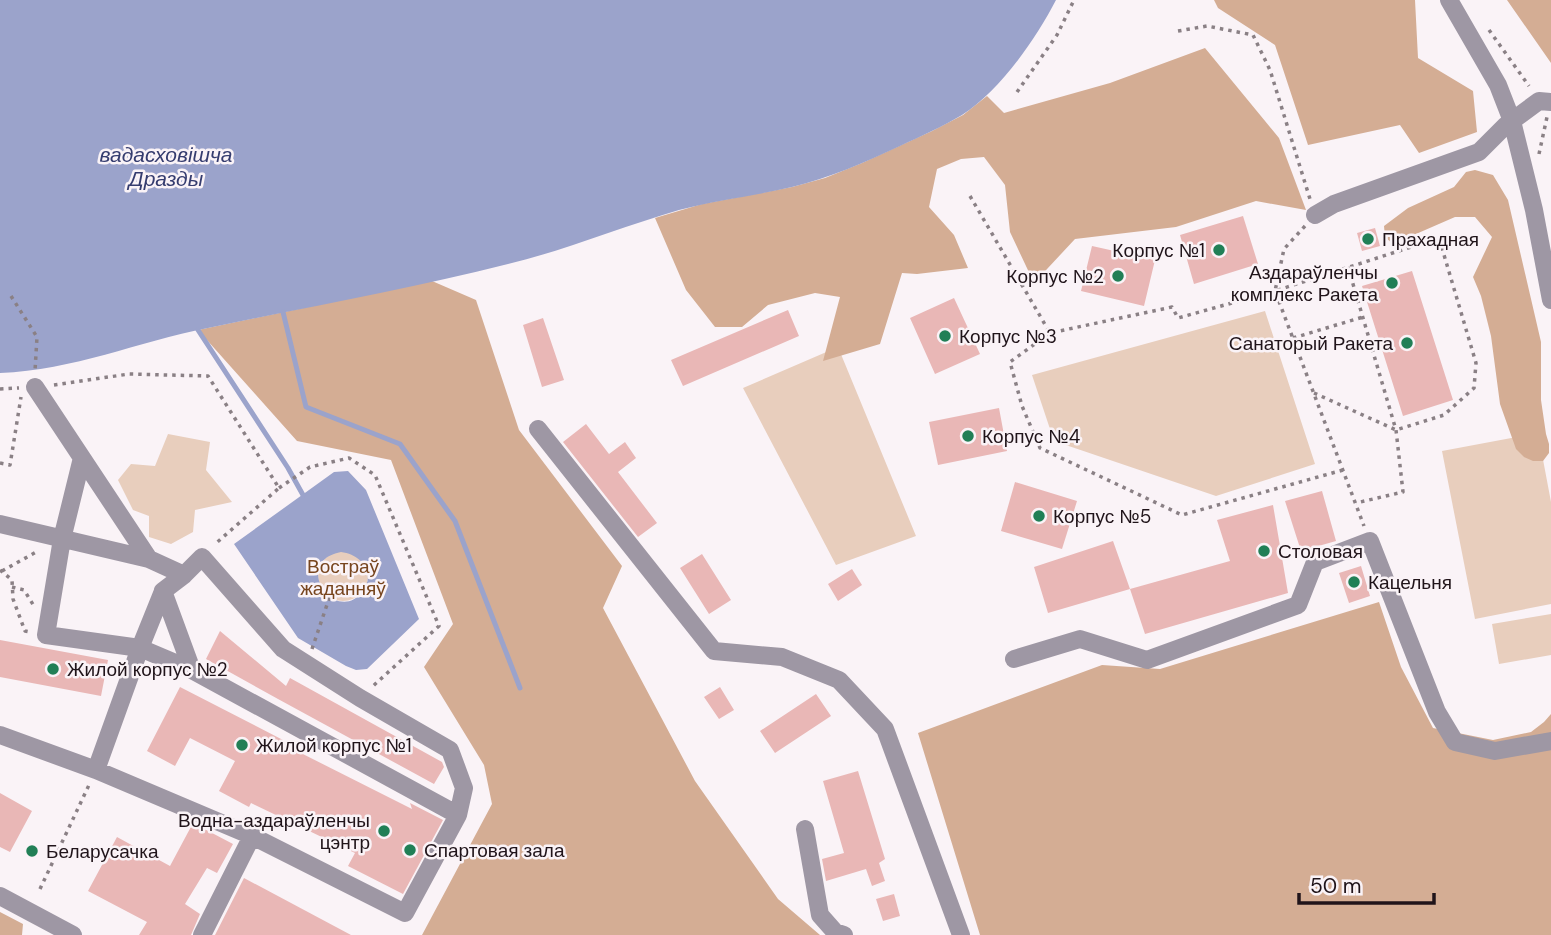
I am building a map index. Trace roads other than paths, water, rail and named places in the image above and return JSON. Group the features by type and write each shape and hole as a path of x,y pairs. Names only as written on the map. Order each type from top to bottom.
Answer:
{"street":[{"path":"1449,0 1498,85 1512,121 1534,210 1551,300"},
{"path":"1315,215 1334,204 1479,152 1512,121 1539,101 1551,102"},
{"path":"29,388 82,458 149,559"},
{"path":"538,429 714,650 782,657 839,680 885,729 961,935"},
{"path":"82,458 61,539 46,635 140,648 191,670 458,815"},
{"path":"0,524 149,559 184,575"},
{"path":"1014,659 1080,639 1147,660 1298,605 1315,562 1370,541 1437,712 1455,742 1495,751 1551,741"},
{"path":"0,735 96,770 252,835 405,913 458,815 464,788 450,750 283,649 202,557 163,591 96,770"},
{"path":"163,591 191,670"},
{"path":"805,829 820,915 835,932 844,935"},
{"path":"202,935 252,835"},
{"path":"0,896 72,935"}],"water":[{"name":"вадасховішча Дразды","path":"0,0 1056,0 1015,64 976,105 931,131 834,174 792,187 679,210 551,252 471,273 182,334 54,367 0,373"},
{"path":"348,471 366,490 419,619 367,669 356,670 346,666 298,638 234,544 334,472","holes":["341,552 360,560 368,578 363,591 352,600 341,602 323,589 318,578 319,567 326,558"]}],"waterway":[{"path":"283,312 306,407 400,444 455,521 520,688"},
{"path":"198,330 303,495"}],"place":[{"name":"Прахадная","path":"1368,239"},
{"name":"Корпус №1","path":"1219,250"},
{"name":"Корпус №2","path":"1118,276"},
{"name":"Аздараўленчы комплекс Ракета","path":"1392,283"},
{"name":"Корпус №3","path":"945,336"},
{"name":"Санаторый Ракета","path":"1407,343"},
{"name":"Корпус №4","path":"968,436"},
{"name":"Корпус №5","path":"1039,516"},
{"name":"Столовая","path":"1264,551"},
{"name":"Кацельня","path":"1354,582"},
{"name":"Жилой корпус №2","path":"53,669"},
{"name":"Жилой корпус №1","path":"242,745"},
{"name":"Водна-аздараўленчы цэнтр","path":"384,831"},
{"name":"Спартовая зала","path":"410,850"},
{"name":"Беларусачка","path":"32,851"}],"park label":[{"name":"Востраў жаданняў","path":"343,577"}]}
